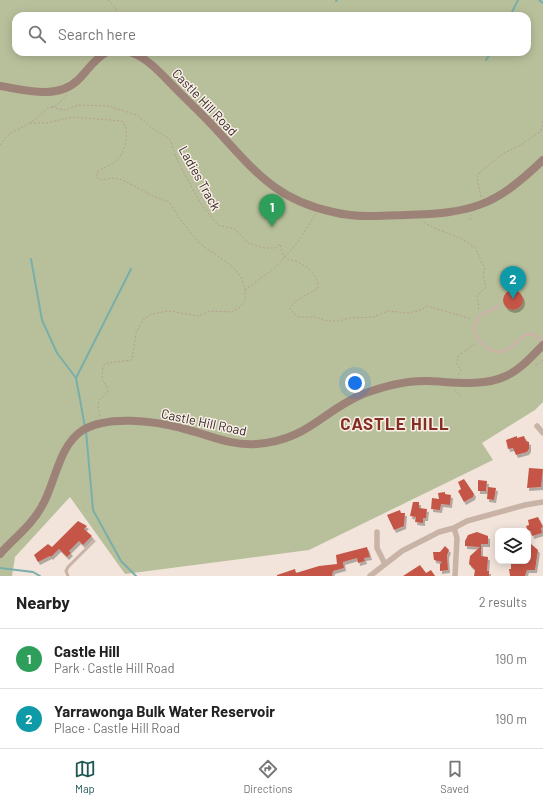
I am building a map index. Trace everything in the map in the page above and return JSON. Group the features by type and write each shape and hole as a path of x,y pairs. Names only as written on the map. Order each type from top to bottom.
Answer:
{"main road":[{"path":"0,86 44,92 60,91 79,80 93,62 101,56"},
{"name":"Castle Hill Road","path":"139,56 161,74 211,124 242,160 265,181 301,203 319,208 352,215 443,214 475,208 503,194 543,160"},
{"name":"Castle Hill Road","path":"0,554 29,524 43,504 64,451 70,443 82,431 102,423 116,421 163,424 237,444 269,443 287,439 299,434 350,400 376,390 404,382 485,382 507,375 543,344"}],"street":[{"path":"537,426 543,433"},
{"path":"370,576 402,551 439,532 454,528 467,521 525,505 543,502"},
{"path":"454,528 457,538 455,576"},
{"path":"377,532 377,548 385,564"}],"lane":[{"path":"499,306 481,315 476,320 474,326 477,337 483,343 494,351 507,350 527,334 535,335 543,344"},
{"path":"68,576 66,571 68,567 94,541"}],"path":[{"path":"108,0 116,8 116,12"},
{"path":"0,145 9,134 30,124 48,108 61,103 70,93"},
{"name":"Ladies Track","path":"52,107 64,110 80,104 108,106 137,115 153,129 170,139 177,160 201,204 218,225 234,230 248,243 264,248 276,248 280,244 284,256 289,260 297,261 311,271 318,280 318,288 305,294 292,306 290,310 294,316 298,318 315,317 328,321 339,321 349,318 373,317 388,310 408,313 421,310 427,306 476,320"},
{"path":"30,124 47,123 72,117 122,121 125,125 128,136 120,155 114,163 96,172 97,178 100,180 112,178 123,180 153,196 169,202 179,218 200,244 232,266 241,277 245,290 245,300 240,307 232,312 210,311 198,316 169,311 151,314 143,320 136,333 132,360 108,363 103,366 102,380 107,387 108,392 99,400 98,407 102,423"},
{"path":"475,208 481,198 480,183 478,178 480,172 504,153 521,145 541,131 543,121"},
{"path":"245,290 276,267 284,256 297,243 319,208"},
{"path":"416,215 439,231 467,242 475,248 478,253 479,261 485,267 483,276 486,287 477,296 476,300 479,307 478,310 481,315"},
{"path":"462,398 455,393 452,382 461,372 457,364 458,356 464,353 465,349 474,345 477,337"},
{"path":"538,365 543,360"}],"green space":[{"name":"CASTLE HILL","path":"0,0 543,0 543,402 535,410 482,443 493,460 309,550 125,574 70,497 15,557 12,576 0,576"}],"building":[{"path":"513,290 520,293 523,300 520,307 513,310 506,307 503,300 506,293"},
{"path":"517,436 517,438 524,436 526,441 529,442 529,449 527,452 516,455 513,448 508,449 506,440"},
{"path":"529,468 543,469 541,487 527,488"},
{"path":"464,479 474,494 473,497 464,502 458,491 461,489 458,482"},
{"path":"478,480 487,481 486,491 478,491"},
{"path":"488,487 496,488 494,500 487,499"},
{"path":"445,492 445,494 451,495 450,505 441,504 440,510 431,509 432,498 439,499 438,493"},
{"path":"413,502 419,502 419,508 427,509 426,518 423,518 423,523 415,522 416,517 410,516"},
{"path":"400,510 401,513 405,513 404,526 394,530 387,515"},
{"path":"538,517 543,527 541,528 542,533 532,536 531,528 527,528 526,526 529,525 528,520"},
{"path":"78,521 87,526 84,529 92,536 83,545 79,541 69,551 71,553 67,557 59,549 51,557 50,556 38,562 34,555 48,544 52,547"},
{"path":"477,532 488,536 488,544 481,544 481,556 488,557 487,571 489,571 489,576 474,576 475,570 469,564 470,556 480,547 465,546 465,541 468,535"},
{"path":"531,544 538,550 535,570 527,570 525,576 510,576 509,569 511,569 511,564 531,564"},
{"path":"445,546 449,550 447,555 448,570 440,571 440,564 442,562 434,560 433,552 440,552"},
{"path":"367,547 370,557 364,558 365,561 358,563 357,558 343,562 344,568 333,571 332,576 277,576 295,569 296,573 319,566 337,564 336,555"},
{"path":"420,565 426,573 431,570 435,576 403,576"}],"waterway":[{"path":"512,12 518,0"},
{"path":"539,0 543,3"},
{"path":"486,60 488,56"},
{"path":"31,259 42,320 57,353 76,378 85,427"},
{"path":"76,378 131,269"},
{"path":"86,431 93,510 121,561 136,576"},
{"path":"0,568 33,572 40,576"}],"place":[{"name":"Castle Hill","path":"272,227"},
{"name":"Yarrawonga Bulk Water Reservoir","path":"513,299"}],"district":[{"name":"CASTLE HILL","path":"395,423"}]}
